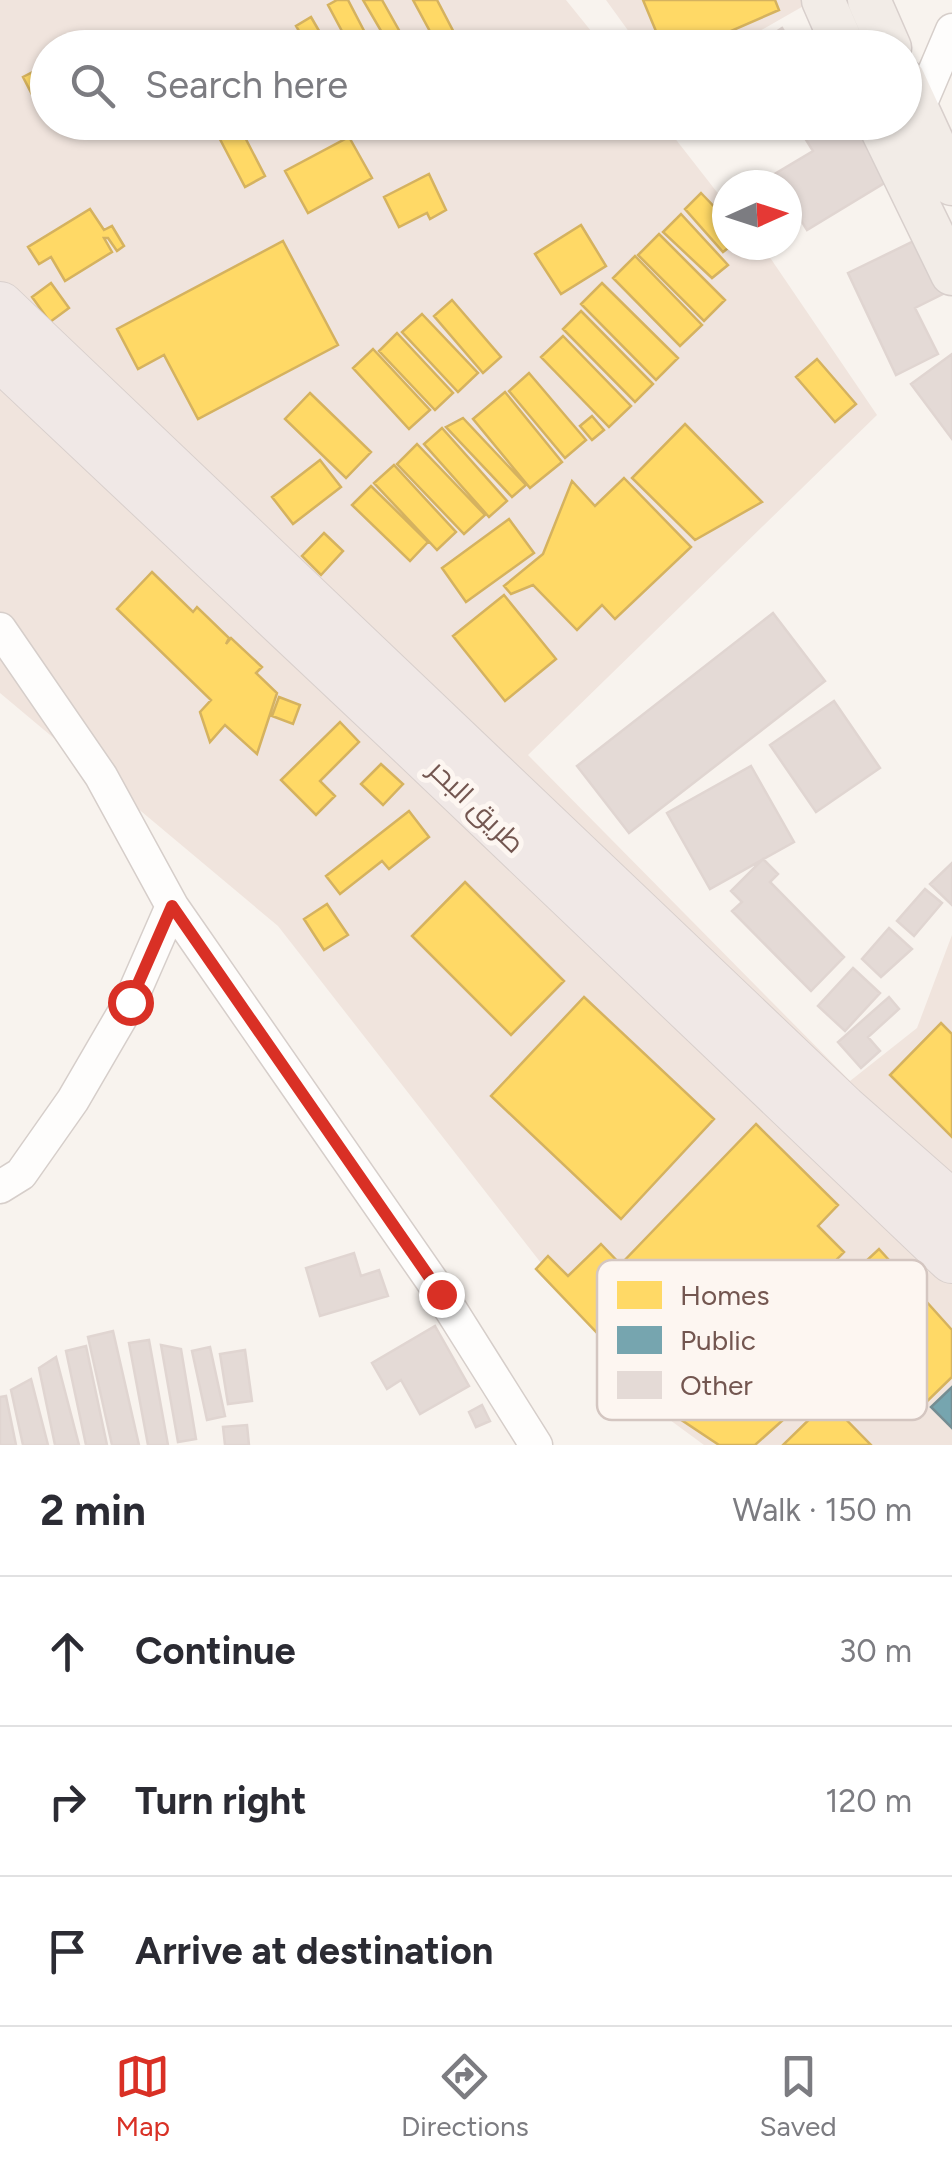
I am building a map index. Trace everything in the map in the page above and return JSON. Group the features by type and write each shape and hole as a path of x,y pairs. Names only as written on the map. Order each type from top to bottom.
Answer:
{"highway":[{"name":"طريق البحر","path":"0,306 367,678"},
{"name":"طريق البحر","path":"0,356 367,678 843,1109 947,1231"}],"main road":[{"path":"823,0 836,30"},
{"path":"869,0 882,30"},
{"path":"906,140 952,274"},
{"path":"917,140 952,184"}],"street":[{"path":"922,76 952,30"},
{"path":"0,628 101,776 172,906 441,1294 536,1445"},
{"path":"0,1187 22,1174 74,1100 130,1002 172,906"}],"shaded area":[{"path":"0,0 566,0 590,30 30,30 30,140 676,140 712,186 712,260 772,260 877,415 528,755 850,1081 917,1028 952,935 952,1445 704,1445 670,1420 927,1420 927,1260 597,1260 597,1335 278,926 0,693"},
{"path":"606,0 814,0 762,30 628,30"}],"building: Homes":[{"path":"348,0 364,30 341,30 328,5"},
{"path":"363,0 382,0 399,30 380,30"},
{"path":"413,0 437,0 453,30 429,30"},
{"path":"643,0 775,0 779,10 733,30 656,30"},
{"path":"311,17 319,30 298,30 296,26"},
{"path":"220,140 246,140 265,176 245,187"},
{"path":"343,140 351,140 372,178 308,213 285,171"},
{"path":"429,174 446,210 430,219 427,213 399,227 384,197"},
{"path":"701,193 712,204 712,240 685,209"},
{"path":"90,209 104,230 112,226 124,246 117,251 104,238 112,252 65,281 51,257 39,264 28,247"},
{"path":"681,214 712,248 712,260 723,260 728,265 712,278 663,232"},
{"path":"581,225 606,266 561,294 535,254"},
{"path":"659,234 725,300 704,321 638,255"},
{"path":"283,241 338,345 198,419 164,355 138,369 117,329"},
{"path":"635,256 702,325 680,346 613,278"},
{"path":"51,283 69,308 50,322 32,297"},
{"path":"602,283 678,358 656,380 581,304"},
{"path":"452,300 501,357 483,373 434,316"},
{"path":"581,311 653,384 635,402 563,329"},
{"path":"422,314 478,373 458,392 402,332"},
{"path":"397,333 453,393 435,410 379,351"},
{"path":"563,336 631,406 609,427 541,357"},
{"path":"373,349 430,410 409,429 353,368"},
{"path":"817,359 856,404 835,422 796,377"},
{"path":"529,373 586,440 565,458 509,391"},
{"path":"505,392 562,462 530,488 473,419"},
{"path":"310,393 371,452 346,478 285,419"},
{"path":"592,416 604,430 592,440 580,426"},
{"path":"463,418 526,485 512,497 446,427"},
{"path":"685,424 762,502 695,540 632,478"},
{"path":"442,428 507,501 489,517 424,444"},
{"path":"417,444 485,515 464,534 397,464"},
{"path":"320,460 341,487 293,524 272,497"},
{"path":"394,465 456,532 437,550 374,483"},
{"path":"624,478 691,547 615,619 602,605 577,630 533,585 511,594 504,586 543,554 572,481 595,506"},
{"path":"371,486 428,542 410,561 352,505"},
{"path":"509,519 534,553 466,602 442,568"},
{"path":"324,533 343,551 321,575 302,556"},
{"path":"152,572 193,612 197,607 229,638 226,644 231,638 262,667 256,673 277,693 257,754 225,725 210,742 200,712 211,700 117,609"},
{"path":"504,595 556,659 505,701 453,636"},
{"path":"279,697 300,705 293,724 272,716"},
{"path":"340,722 359,742 320,781 335,796 316,815 281,780"},
{"path":"381,764 403,784 383,805 361,784"},
{"path":"409,811 429,837 389,869 382,861 340,894 326,876"},
{"path":"465,882 564,981 511,1035 412,936"},
{"path":"327,904 348,935 324,950 304,919"},
{"path":"584,997 714,1119 621,1219 491,1096"},
{"path":"941,1023 952,1034 952,1137 890,1075"},
{"path":"756,1124 838,1205 818,1226 844,1252 836,1260 625,1260"},
{"path":"601,1244 616,1260 597,1260 597,1333 536,1269 548,1256 568,1276"},
{"path":"879,1249 889,1260 867,1260"},
{"path":"927,1302 952,1330 952,1377 927,1401"},
{"path":"682,1420 783,1420 755,1445 719,1445"},
{"path":"809,1420 847,1420 871,1445 783,1445"}],"building: Public":[{"path":"952,1387 952,1428 931,1407"}],"building: Other":[{"path":"806,140 868,140 891,179 807,230 802,222 802,170 781,170 813,151"},
{"path":"916,240 943,294 915,308 938,354 896,375 848,273"},
{"path":"952,354 952,439 911,384"},
{"path":"773,613 825,681 629,833 577,766"},
{"path":"834,701 880,768 816,812 770,745"},
{"path":"751,766 794,842 710,889 667,813"},
{"path":"763,859 778,874 770,882 844,957 811,991 732,911 742,902 731,891"},
{"path":"952,863 952,905 930,884"},
{"path":"925,889 942,903 914,936 897,921"},
{"path":"889,928 912,949 881,977 862,959"},
{"path":"853,968 880,993 845,1031 818,1006"},
{"path":"889,997 899,1009 868,1037 880,1051 861,1068 838,1042"},
{"path":"354,1253 361,1276 379,1270 388,1296 320,1316 306,1268"},
{"path":"435,1326 469,1386 420,1414 401,1380 387,1389 372,1363"},
{"path":"113,1331 139,1445 112,1445 88,1337"},
{"path":"149,1340 168,1445 148,1445 129,1343"},
{"path":"161,1345 181,1349 196,1439 178,1442"},
{"path":"86,1346 107,1445 86,1445 66,1351"},
{"path":"210,1347 225,1416 207,1420 192,1351"},
{"path":"245,1350 252,1401 228,1404 220,1354"},
{"path":"56,1357 79,1445 55,1445 39,1368"},
{"path":"31,1379 48,1445 23,1445 11,1390"},
{"path":"6,1396 16,1445 0,1445 0,1397"},
{"path":"482,1405 490,1421 476,1427 469,1412"},
{"path":"247,1425 249,1445 225,1445 223,1427"}],"route":[{"path":"130,1002 172,906 441,1294"}]}
